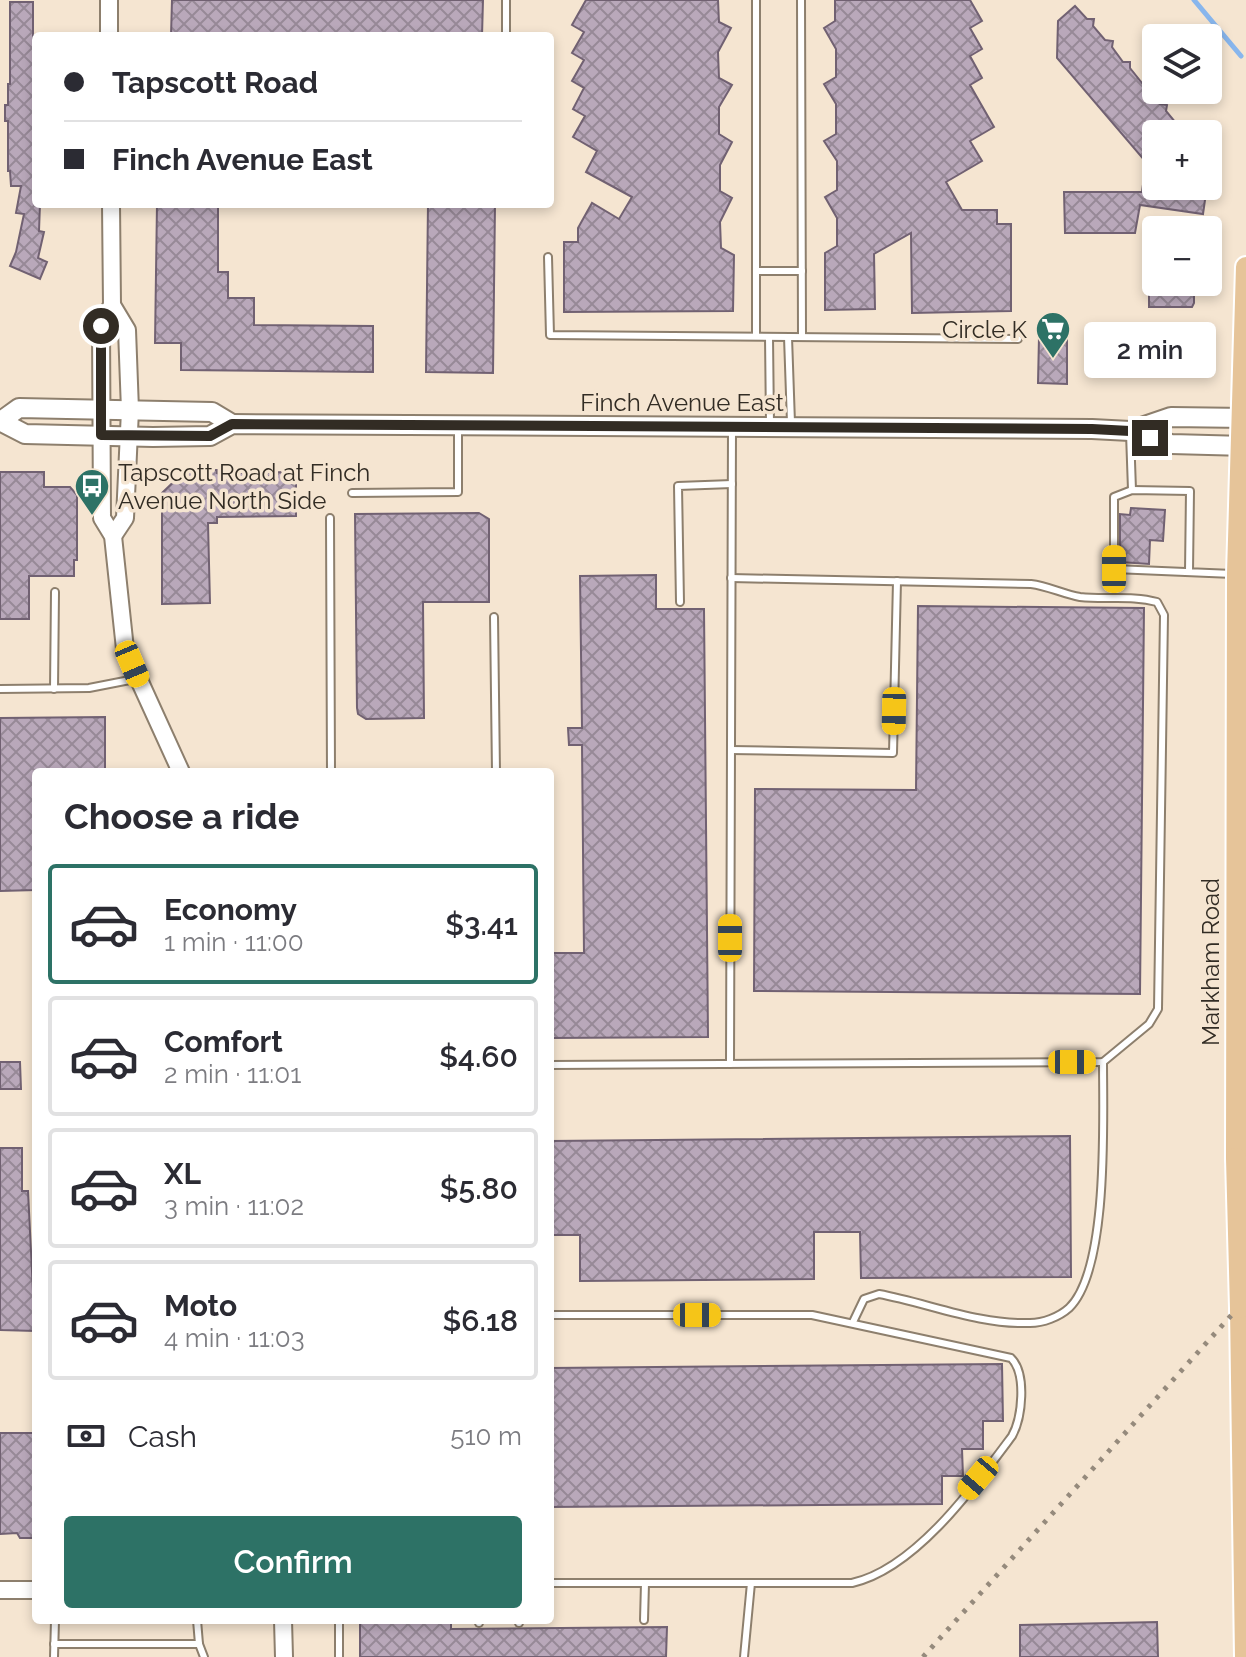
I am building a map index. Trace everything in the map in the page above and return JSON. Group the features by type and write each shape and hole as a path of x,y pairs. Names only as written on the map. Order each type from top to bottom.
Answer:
{"main road":[{"name":"Markham Road","path":"1245,1657 1236,1158 1237,574 1244,418 1246,267"},
{"name":"Finch Avenue East","path":"232,424 212,412 101,409 19,408 1,421 25,434 129,436 210,436 232,424 1130,431 1171,444 1243,446"},
{"name":"Finch Avenue East","path":"1130,431 1171,417 1244,418"}],"street":[{"path":"109,0 109,32"},
{"path":"111,208 112,305 101,326 102,518 113,536 125,649 179,768"},
{"path":"112,305 127,330 130,410 125,518 113,536"},
{"path":"0,1590 32,1590"},
{"path":"283,1624 284,1657"}],"lane":[{"path":"506,0 506,32"},
{"path":"756,0 756,336"},
{"path":"801,0 802,337"},
{"path":"548,257 550,335 1018,339"},
{"path":"756,271 802,271"},
{"path":"769,337 770,426"},
{"path":"788,337 791,427"},
{"path":"352,493 458,492 458,425"},
{"path":"730,1064 732,426"},
{"path":"1130,431 1132,490"},
{"path":"680,602 678,486 732,484"},
{"path":"1189,572 1190,491 1132,490 1114,497 1114,569 1237,574"},
{"path":"330,518 331,768"},
{"path":"554,1065 1103,1062 1149,1024 1158,1009 1162,607 1149,600 1082,597 1054,587 1031,584 731,578"},
{"path":"731,750 893,753 897,581"},
{"path":"54,689 55,592"},
{"path":"494,617 496,768"},
{"path":"0,689 89,688 138,679"},
{"path":"853,1322 864,1299 879,1294 1010,1323 1033,1323 1054,1318 1069,1307 1085,1281 1098,1216 1102,1177 1103,1062"},
{"path":"554,1315 772,1313 812,1315 853,1322 1011,1358 1019,1369 1021,1401 1017,1427 938,1526 888,1569 869,1579 852,1583 554,1583"},
{"path":"644,1620 645,1583"},
{"path":"744,1657 751,1583"},
{"path":"54,1657 55,1624"},
{"path":"197,1624 204,1657"},
{"path":"339,1624 339,1657"},
{"path":"54,1644 199,1644"}],"building":[{"path":"172,0 483,0 482,32 171,32"},
{"path":"586,0 718,0 719,22 731,28 718,52 719,78 732,85 719,107 719,134 732,142 720,165 720,191 732,198 720,222 721,248 734,255 733,311 564,312 564,242 578,242 578,228 592,203 619,219 632,197 586,172 597,151 573,137 585,116 573,109 584,88 572,81 584,60 572,53 584,32 572,25"},
{"path":"835,0 970,0 982,21 970,28 982,49 970,56 982,78 970,85 994,127 970,141 982,161 946,182 962,210 997,210 997,224 1011,224 1011,311 912,313 911,233 874,254 875,309 825,310 825,253 837,246 837,218 825,197 837,190 837,161 824,141 836,134 836,104 824,84 836,77 836,49 824,28 835,21"},
{"path":"10,2 33,2 32,208 40,208 39,231 44,232 38,258 47,262 40,279 10,266 24,214 16,213 21,186 11,186 8,171 5,105 8,105"},
{"path":"1075,6 1087,19 1094,19 1093,26 1105,40 1113,41 1112,47 1123,62 1130,62 1130,68 1142,83 1142,104 1167,105 1166,111 1173,120 1142,120 1142,157 1057,58 1058,21"},
{"path":"1064,192 1142,192 1142,200 1205,200 1203,214 1140,205 1135,233 1065,233"},
{"path":"157,208 218,208 218,272 228,272 228,298 254,298 254,325 373,326 373,372 181,370 181,343 155,343"},
{"path":"428,208 495,208 493,373 426,372"},
{"path":"1149,296 1194,296 1192,307 1149,307"},
{"path":"1101,329 1132,330 1132,373 1100,372"},
{"name":"Circle K","path":"1039,337 1067,337 1067,384 1038,383"},
{"path":"186,470 217,470 217,473 296,472 296,516 217,517 217,523 208,523 210,603 162,604 162,493"},
{"path":"0,472 44,472 44,487 70,487 77,495 77,560 74,560 74,576 29,576 29,619 0,619"},
{"path":"1131,508 1165,510 1163,541 1150,540 1149,564 1120,562 1120,514 1130,515"},
{"path":"479,513 489,519 489,602 423,602 424,718 366,719 358,714 357,708 355,514"},
{"path":"656,575 656,609 704,609 708,1037 554,1038 554,953 584,953 582,745 569,745 568,728 582,728 580,576"},
{"path":"918,606 1144,608 1140,994 754,991 755,789 916,790"},
{"path":"105,717 105,768 32,768 32,890 0,891 0,718"},
{"path":"0,1062 20,1062 21,1089 0,1089"},
{"path":"1070,1136 1071,1277 861,1278 860,1232 814,1232 814,1279 580,1281 580,1235 554,1235 554,1141"},
{"path":"0,1148 22,1148 22,1191 28,1191 32,1331 0,1330"},
{"path":"1002,1364 1003,1421 983,1421 983,1449 962,1449 963,1476 942,1476 942,1504 554,1507 554,1368"},
{"path":"0,1433 32,1433 32,1538 20,1538 17,1533 0,1534"},
{"path":"1157,1622 1158,1657 1020,1657 1020,1625"},
{"path":"360,1624 451,1624 451,1629 667,1627 666,1657 360,1657"}],"waterway":[{"path":"1194,0 1241,56"}],"railway":[{"path":"923,1657 1246,1299"}],"place":[{"name":"Circle K","path":"1053,360"},
{"name":"Tapscott Road at Finch Avenue North Side","path":"92,517"}],"route":[{"path":"101,326 101,435 210,436 232,424 1092,429 1130,431 1150,438"}]}
